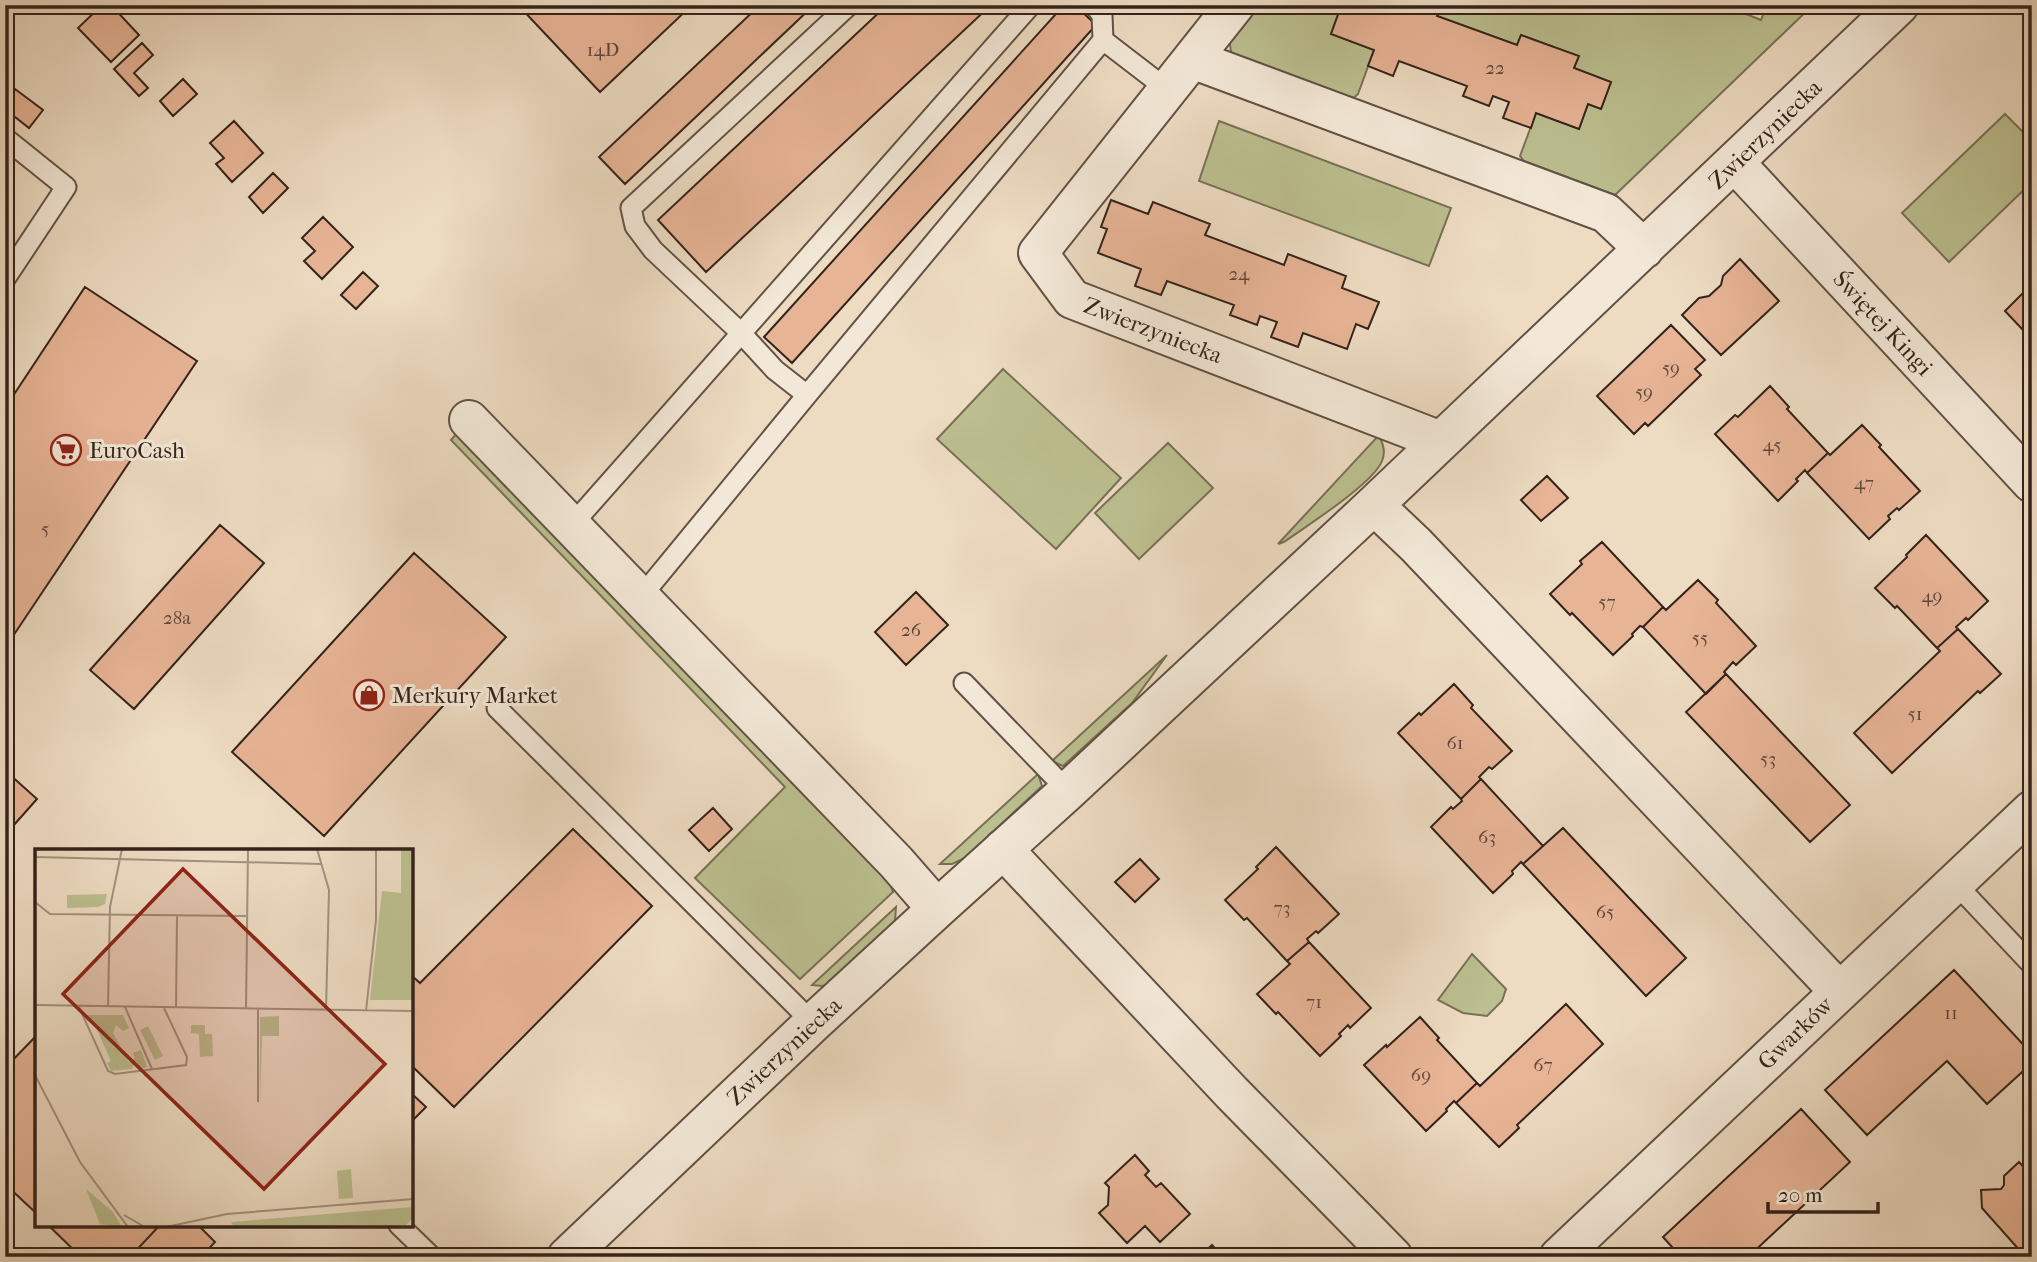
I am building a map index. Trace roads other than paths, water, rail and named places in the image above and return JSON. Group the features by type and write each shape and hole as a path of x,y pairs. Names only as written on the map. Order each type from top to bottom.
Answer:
{"street":[{"name":"Zwierzyniecka","path":"1235,5 1038,253 1072,299 1441,440"},
{"name":"Zwierzyniecka","path":"580,1253 813,1023 1068,791 1735,163 1879,9"},
{"path":"1192,59 1606,213 1644,249"},
{"name":"Świętej Kingi","path":"1735,163 2032,483"},
{"path":"470,420 896,862 937,909"},
{"path":"1374,505 1424,554 1839,991"},
{"name":"Gwarków","path":"1559,1257 2032,810"},
{"path":"1003,849 1232,1093 1393,1257"}],"lane":[{"path":"807,394 775,370 741,333 653,250 635,226 631,208 849,5"},
{"path":"571,526 1031,5"},
{"path":"640,598 1103,40 1102,15 1094,5"},
{"path":"1103,40 1168,90"},
{"path":"5,138 66,187 5,279"},
{"path":"964,683 1068,791"},
{"path":"497,708 813,1023"},
{"path":"1955,883 2032,965"},
{"path":"401,1227 432,1257"}],"place":[{"name":"EuroCash","path":"66,450"},
{"name":"Merkury Market","path":"369,695"}]}
